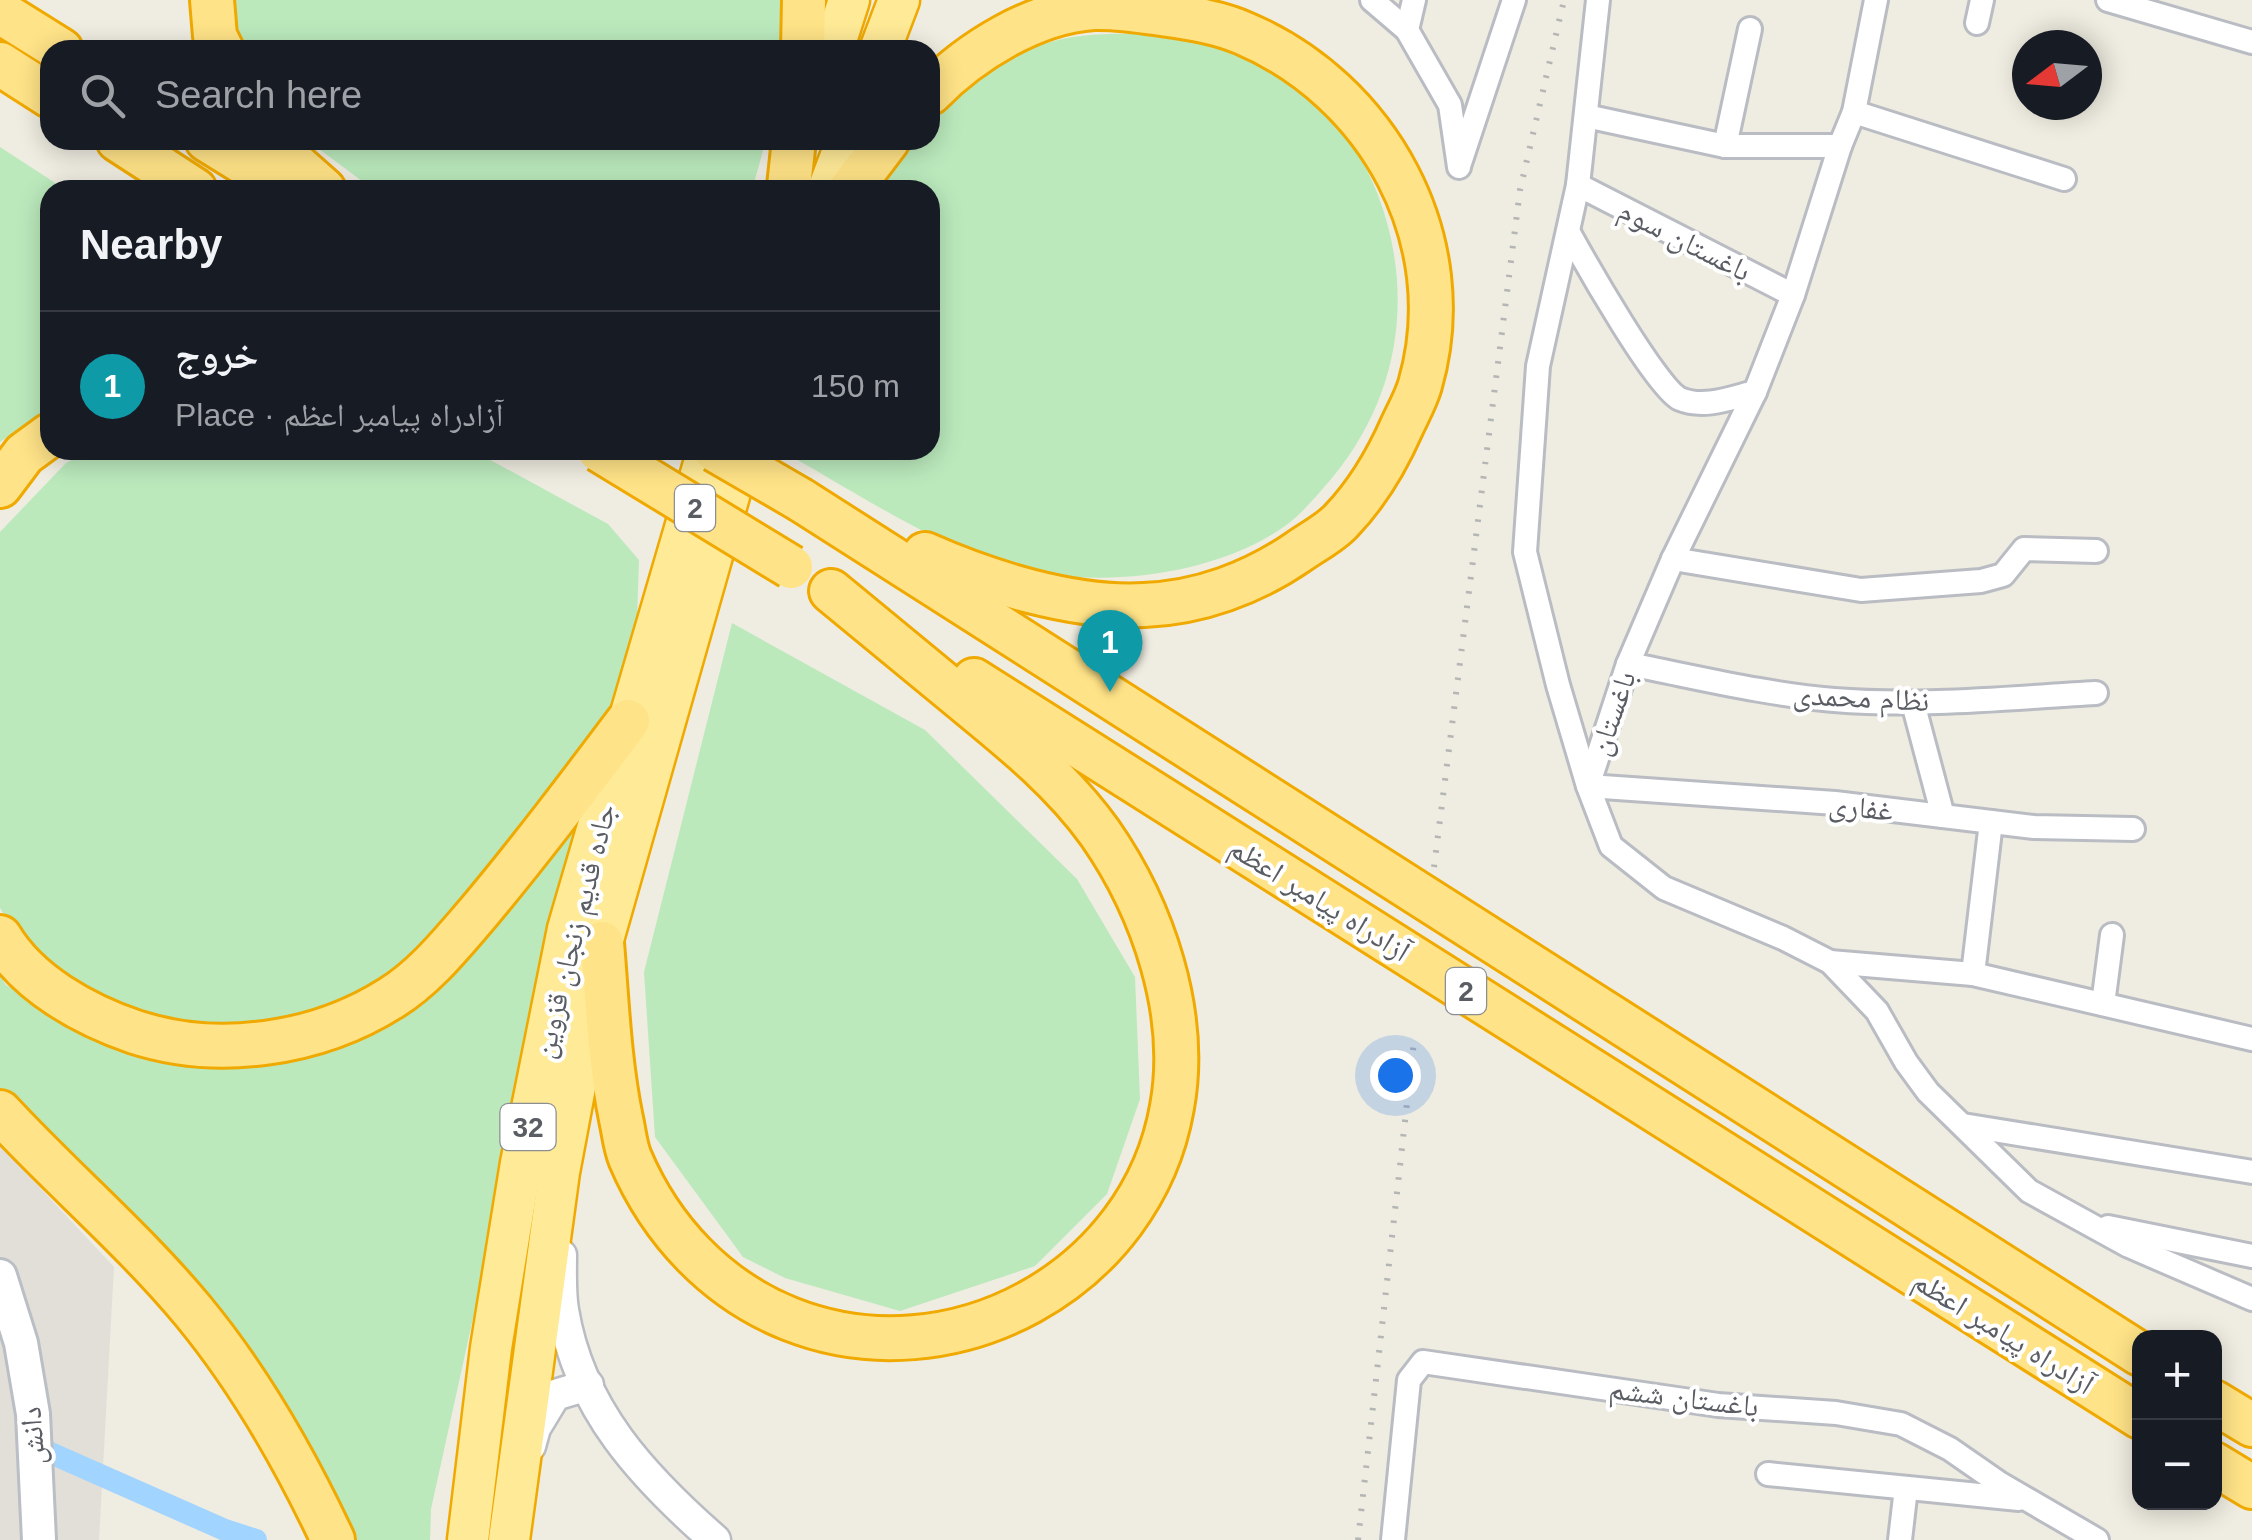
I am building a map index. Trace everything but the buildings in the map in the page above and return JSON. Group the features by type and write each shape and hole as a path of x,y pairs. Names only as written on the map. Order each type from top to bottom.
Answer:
{"highway":[{"path":"212,0 217,40"},
{"path":"803,40 804,0"},
{"path":"835,40 849,0"},
{"path":"884,40 899,0"},
{"path":"801,500 976,577 1090,603 1145,606 1239,586 1276,567 1340,523 1386,462 1420,385 1431,294 1410,201 1390,157 1362,119 1328,84 1290,59 1243,33 1198,19 1094,8 1017,31 952,71 940,84"},
{"path":"0,12 45,40"},
{"path":"0,64 40,90"},
{"path":"133,150 180,180"},
{"path":"223,150 272,180"},
{"path":"282,150 313,180"},
{"path":"795,150 800,180"},
{"path":"802,180 803,150"},
{"path":"809,180 838,150"},
{"path":"858,180 880,150"},
{"path":"0,486 24,454 40,443"},
{"name":"آزادراه پیامبر اعظم","path":"616,460 831,591 2132,1412"},
{"name":"جاده قدیم زنجان قزوین","path":"468,1540 491,1348 525,1143 568,929 708,460"},
{"name":"آزادراه پیامبر اعظم","path":"729,460 801,500 2132,1349"},
{"name":"جاده قدیم زنجان قزوین","path":"509,1540 559,1172 602,943 739,460"},
{"path":"602,943 612,1077 629,1156 662,1216 703,1266 756,1306 825,1333 890,1340 952,1335 1014,1312 1070,1278 1118,1229 1156,1164 1172,1107 1177,1039 1163,965 1137,898 1100,834 1051,775 831,591"},
{"path":"0,937 33,974 70,1003 112,1024 157,1039 204,1046 254,1044 300,1037 342,1024 392,998 440,957 519,864 628,721"},
{"path":"0,1112 192,1310 238,1371 280,1437 328,1530"},
{"path":"2222,1407 2252,1426"},
{"path":"2222,1469 2252,1487"}],"main road":[{"name":"دانش","path":"0,1276 21,1343 33,1414 39,1540"}],"street":[{"path":"1372,0 1407,30 1450,105 1459,167 1514,0"},
{"path":"1407,30 1414,0"},
{"path":"1588,786 1525,552 1538,366 1578,185 1598,0"},
{"name":"باغستان","path":"1876,0 1854,112 1793,295 1756,392 1673,559 1628,664 1588,786 1612,846 1664,888 1830,962 1878,1011 1928,1092 2029,1191 2078,1221 2182,1271 2252,1299"},
{"path":"2108,0 2151,6 2252,42"},
{"path":"1725,146 1750,29"},
{"path":"1854,112 2064,179"},
{"path":"1586,116 1725,146 1840,146"},
{"name":"باغستان سوم","path":"1578,185 1793,295"},
{"path":"1569,234 1603,295 1675,397 1700,405 1756,392"},
{"path":"1673,559 1862,590 1980,581 2003,575 2024,550 2096,551"},
{"name":"نظام محمدی","path":"1628,664 1833,700 1913,704 2096,693"},
{"path":"1913,704 1943,816"},
{"name":"غفاری","path":"1588,786 1835,803 2034,827 2133,829"},
{"path":"1972,974 1991,822"},
{"path":"2103,1004 2112,936"},
{"path":"1830,962 1972,974 2252,1039"},
{"path":"1963,1125 2252,1172"},
{"path":"559,1172 563,1308 572,1346 588,1385 604,1420 636,1466 715,1540"},
{"path":"2078,1221 2252,1256"},
{"name":"باغستان ششم","path":"1393,1540 1410,1380 1423,1362 1718,1405 1836,1413 1900,1424 1950,1449 2096,1540"},
{"path":"515,1492 536,1428 555,1395 588,1385"},
{"path":"1768,1474 2028,1500"},
{"path":"1900,1540 1906,1488"}],"shaded area":[{"path":"0,1145 114,1267 99,1540 0,1540"}],"green space":[{"path":"221,0 789,0 784,40 233,40"},
{"path":"1100,34 1158,34 1225,48 1279,78 1315,104 1345,135 1378,195 1396,269 1398,306 1386,378 1373,413 1332,478 1298,516 1256,543 1188,567 1152,574 1077,577 1009,566 952,545 797,460 940,460 940,180 887,180 907,150 940,150 940,111 979,78 1039,46"},
{"path":"0,147 51,180 40,180 40,415 0,442"},
{"path":"320,150 763,150 755,180 361,180"},
{"path":"490,460 608,524 639,560 636,650 614,715 435,944 335,1012 247,1034 153,1028 94,1000 27,951 0,908 0,532 66,463"},
{"path":"732,623 925,730 1077,879 1135,977 1140,1099 1107,1194 1035,1266 900,1311 785,1278 743,1257 655,1137 644,972"},
{"path":"585,809 431,1509 430,1540 351,1540 0,1093 0,976 6,985 92,1038 173,1060 266,1067 347,1038"}],"waterway":[{"path":"46,1451 256,1540"}],"railway":[{"path":"1434,867 1520,190 1564,0"},
{"path":"1358,1540 1414,1041"}],"place":[{"name":"خروج","path":"1110,692"}]}
